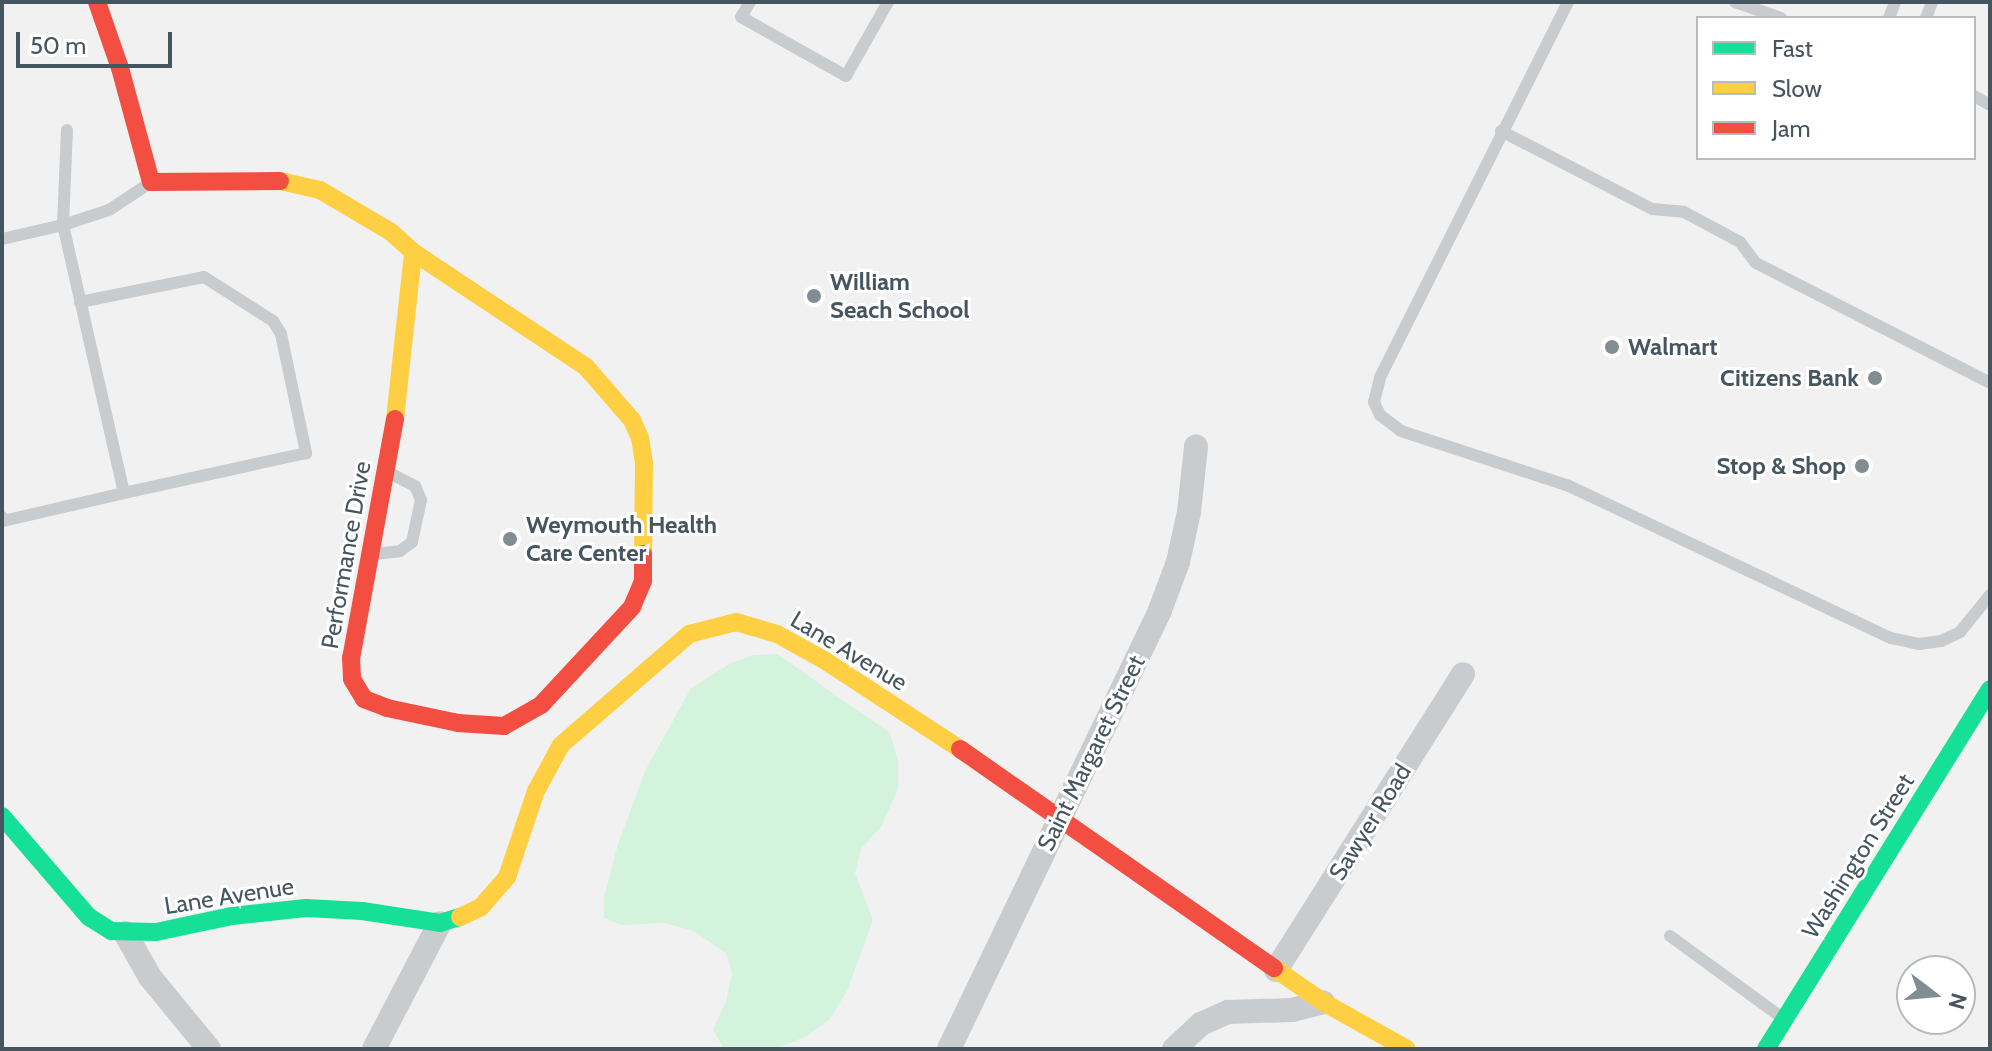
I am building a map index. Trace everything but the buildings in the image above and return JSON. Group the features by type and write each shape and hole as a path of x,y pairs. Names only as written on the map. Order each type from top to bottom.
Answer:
{"street":[{"path":"97,2 120,68 151,182"},
{"name":"Performance Drive","path":"151,182 279,181 299,184 345,203 586,367 632,420 640,438 644,463 643,581 632,607 541,705 504,726 458,723 387,708 364,699 352,679 351,658 397,406 413,252"},
{"name":"Saint Margaret Street","path":"949,1049 1160,610 1178,562 1189,512 1196,446"},
{"name":"Lane Avenue","path":"125,933 156,932 232,916 306,908 362,911 440,923 481,907 507,877 536,791 561,745 689,634 720,624 755,626 804,648 966,753 1059,821 1323,1002 1407,1049"},
{"name":"Sawyer Road","path":"1276,970 1463,674"},
{"name":"Washington Street","path":"1766,1049 1990,689"},
{"path":"2,816 89,917 111,931 125,933 150,977 209,1049"},
{"path":"374,1049 440,923"},
{"path":"1174,1049 1201,1024 1228,1012 1292,1010 1323,1002"}],"lane":[{"path":"750,2 741,17 846,76 888,2"},
{"path":"1568,2 1380,378 1374,402 1380,415 1401,431 1569,486 1891,638 1919,644 1941,641 1960,632 1990,595"},
{"path":"1735,2 1775,16"},
{"path":"67,130 63,225 124,493"},
{"path":"1501,131 1652,209 1684,212 1740,242 1756,263 1990,383"},
{"path":"2,239 63,225 109,210 151,182"},
{"path":"2,517 3,521 306,453 281,334 273,321 204,277 80,302"},
{"path":"369,554 400,551 412,542 421,500 415,486 385,471"},
{"path":"1670,936 1785,1019"}],"green space":[{"path":"777,654 890,733 898,761 898,789 881,827 861,849 855,873 873,920 847,991 829,1020 807,1036 776,1049 724,1049 713,1030 726,1001 732,973 726,953 694,931 664,923 621,925 604,918 604,897 618,844 645,771 691,688 731,663 753,655"}],"traffic: fast":[{"path":"1766,1049 1990,689"},
{"path":"2,816 89,917 111,931 156,932 232,916 306,908 362,911 440,923 460,917"}],"traffic: slow":[{"path":"280,181 320,190 391,232 413,252 586,367 632,420 640,438 644,463 643,554"},
{"path":"395,419 413,252"},
{"path":"460,917 481,907 507,877 536,791 561,745 689,634 736,622 777,634 824,660 960,749"},
{"path":"1274,968 1323,1002 1407,1049"}],"traffic: jam":[{"path":"97,2 120,68 151,182 280,181"},
{"path":"395,419 351,658 352,679 364,699 387,708 458,723 504,726 541,705 632,607 643,581 643,554"},
{"path":"960,749 1274,968"}],"place":[{"name":"William Seach School","path":"814,296"},
{"name":"Walmart","path":"1612,347"},
{"name":"Citizens Bank","path":"1875,378"},
{"name":"Stop & Shop","path":"1862,466"},
{"name":"Weymouth Health Care Center","path":"510,539"}]}
